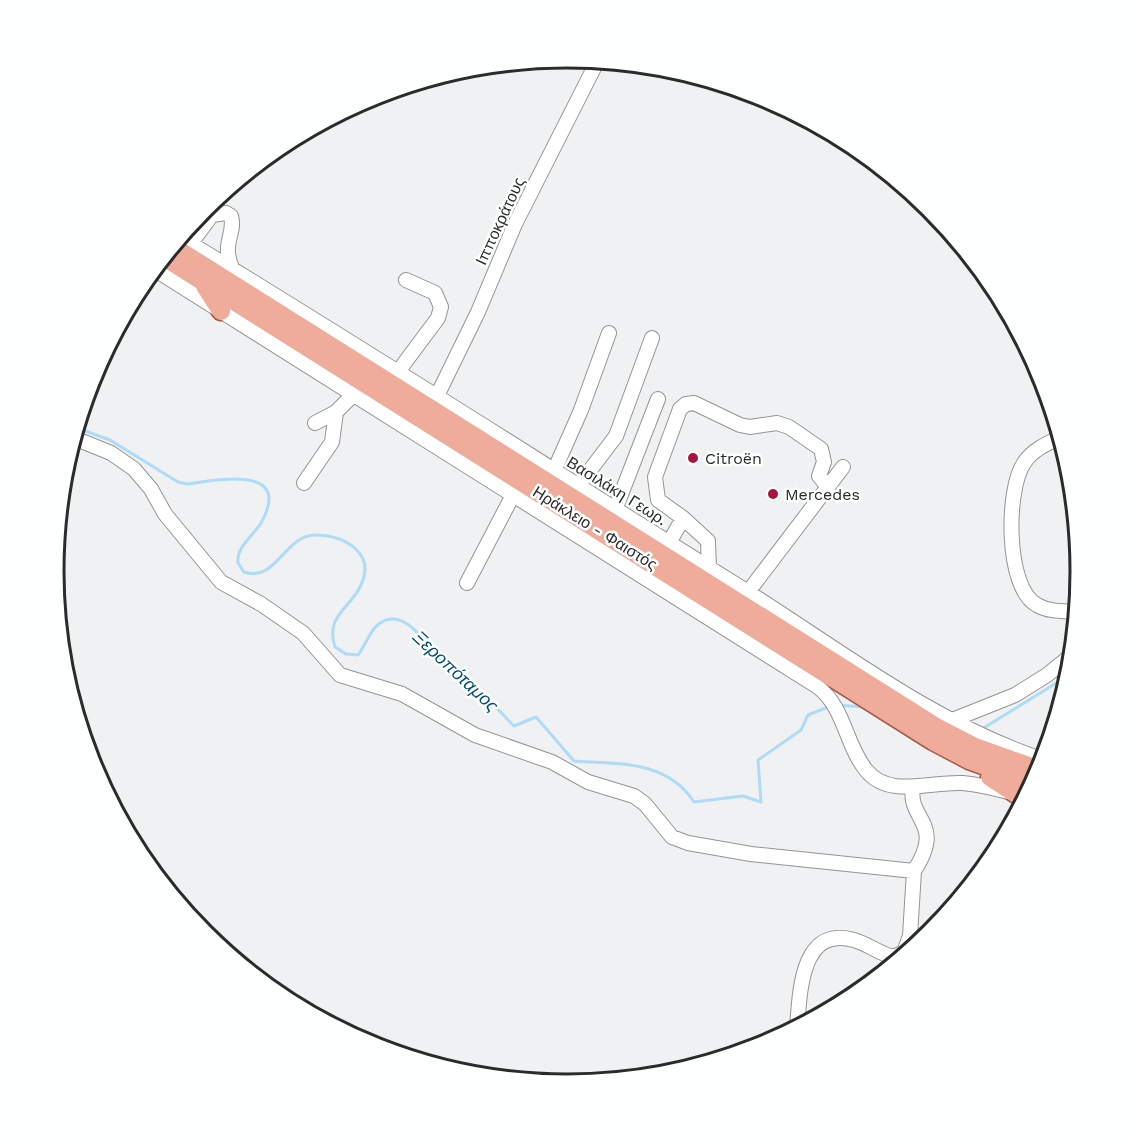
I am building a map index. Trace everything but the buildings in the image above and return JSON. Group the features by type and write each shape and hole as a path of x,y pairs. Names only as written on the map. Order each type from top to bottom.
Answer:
{"main road":[{"name":"Ηράκλειο - Φαιστός","path":"179,251 939,728 975,747 1030,767"},
{"name":"Ηράκλειο - Φαιστός","path":"170,261 933,741 969,760 1025,780"},
{"path":"200,280 221,311"},
{"path":"353,395 389,400"},
{"path":"748,592 769,621"},
{"path":"933,741 1019,794"}],"street":[{"name":"Ιπποκράτους","path":"436,398 478,312 515,224 594,69"},
{"path":"212,215 226,213 231,216 226,249 232,268"},
{"name":"Βασιλάκη Γεωρ.","path":"187,241 950,721 981,736 1035,756"},
{"path":"161,274 822,690 842,717 857,756 867,772 890,785 913,787 963,783 1018,794"},
{"path":"396,373 438,318 441,307 435,293 406,280"},
{"path":"554,471 581,410 609,333"},
{"path":"578,486 616,436 652,338"},
{"path":"315,423 336,412 353,395"},
{"path":"615,510 658,399"},
{"path":"709,568 708,541 683,518 658,500 655,477 680,409 686,404 694,403 740,426 750,427 777,423 789,427 821,449 824,462 819,476 828,487"},
{"path":"304,483 332,442 336,412"},
{"path":"82,441 111,453 134,469 151,489 165,514 221,582 261,604 303,633 340,675 402,694 475,735 552,762 588,782 634,796 645,804 672,837 688,843 751,854 914,871"},
{"path":"1053,441 1033,453 1018,474 1012,515 1013,557 1018,579 1027,597 1035,605 1052,611 1068,612"},
{"path":"748,592 843,467"},
{"path":"467,583 513,495"},
{"path":"669,543 683,518"},
{"path":"950,721 1015,695 1062,663"},
{"path":"909,940 914,871 926,849 927,832 911,798 913,787"},
{"path":"798,1018 802,975 809,957 821,945 833,940 848,939 891,956"}],"waterway":[{"name":"Ξεροπόταμος","path":"85,431 110,440 178,482 187,484 232,479 260,484 267,491 268,504 261,523 238,557 238,563 244,572 265,571 297,541 306,536 328,536 348,543 362,556 365,565 364,575 360,587 336,620 333,628 335,647 346,654 358,655 379,624 391,619 405,623 418,633 448,667 483,694 514,726 536,717 574,761 624,764 656,771 683,788 694,802 743,796 761,802 758,760 801,730 808,715 828,707"},
{"name":"Ξεροπόταμος","path":"982,729 1058,682"},
{"name":"Ξεροπόταμος","path":"838,705 864,707"},
{"name":"Ξεροπόταμος","path":"910,737 932,749"}],"place":[{"name":"Citroën","path":"693,458"},
{"name":"Mercedes","path":"773,494"}]}
